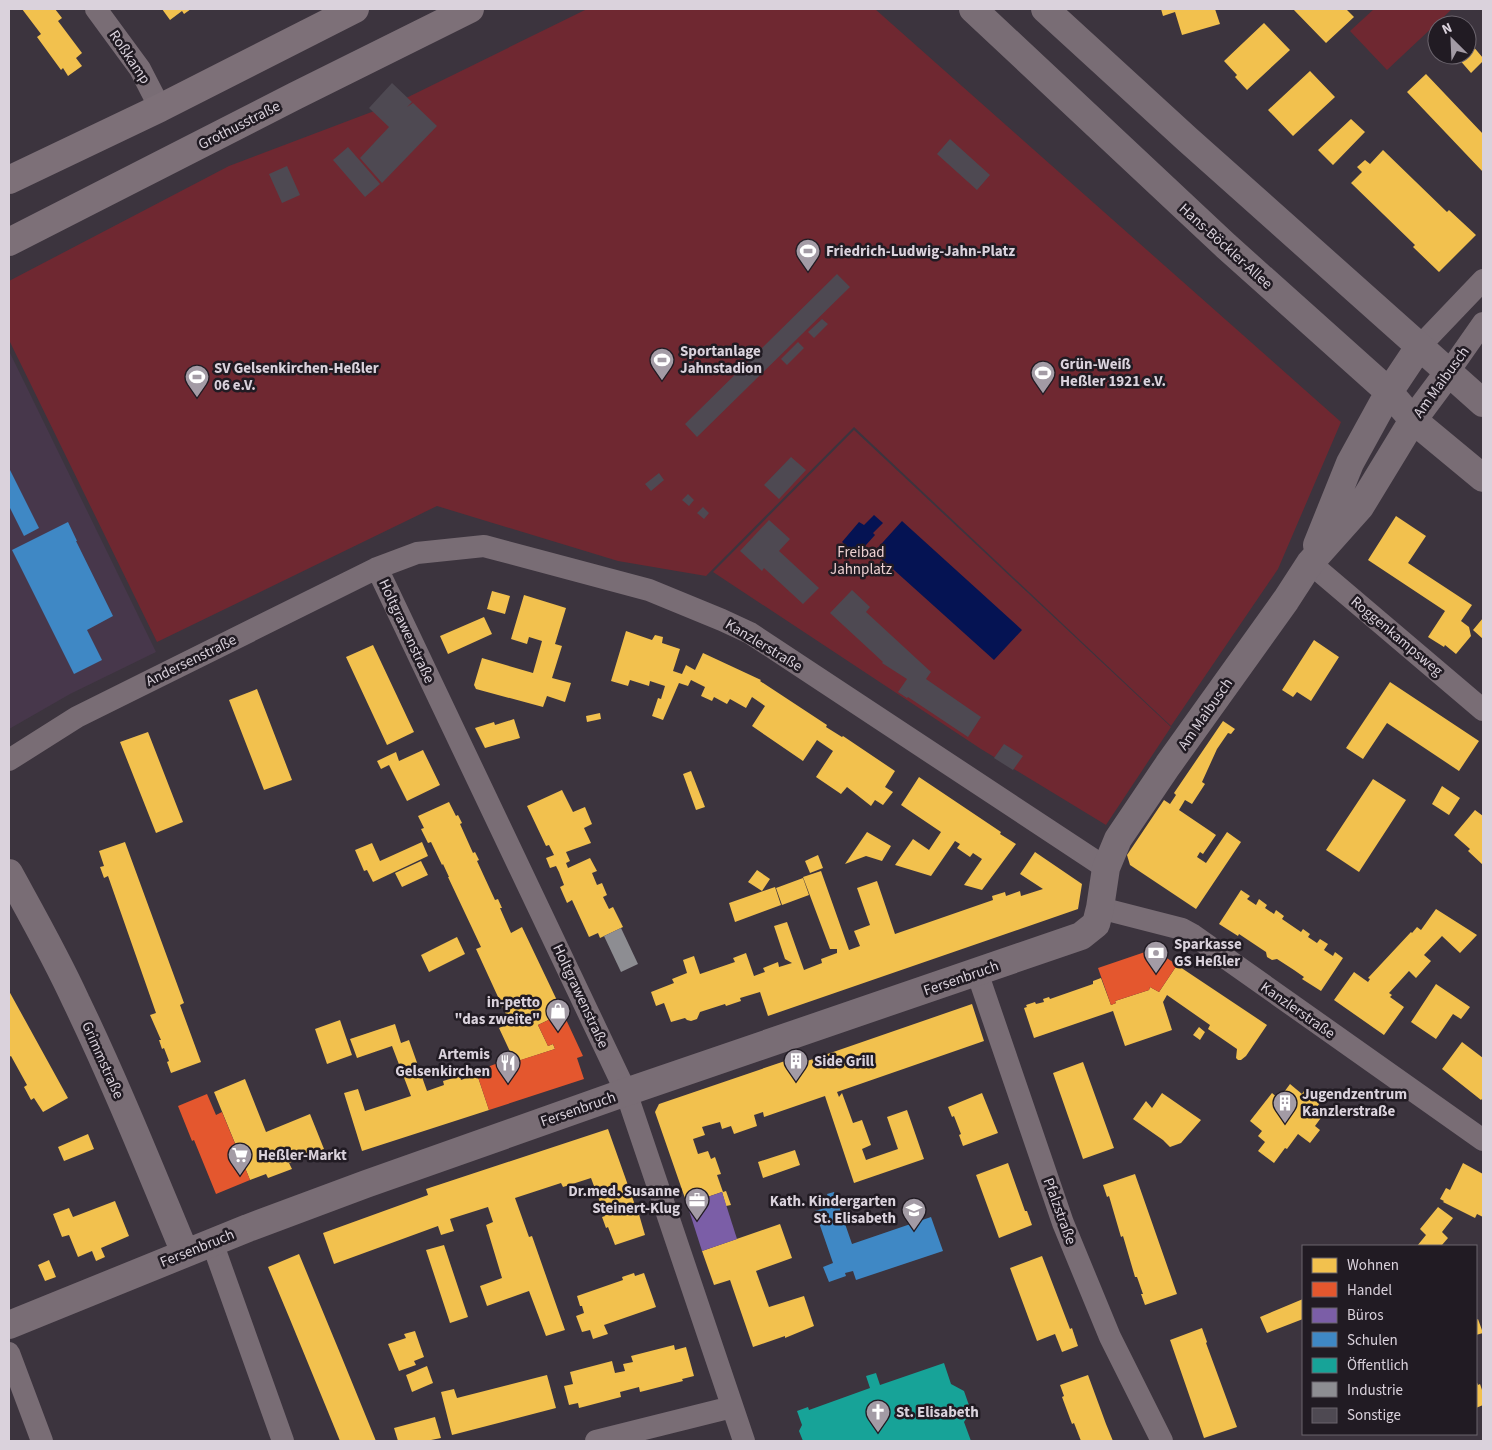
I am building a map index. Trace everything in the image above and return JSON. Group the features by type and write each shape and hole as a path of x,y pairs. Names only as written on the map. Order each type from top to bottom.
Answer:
{"main road":[{"path":"9,180 160,108 354,9"},
{"name":"Grothusstraße","path":"9,242 470,9"}],"street":[{"name":"Roßkamp","path":"96,9 140,69 160,108"},
{"name":"Hans-Böckler-Allee","path":"973,9 1226,246 1389,392 1413,420 1483,478"},
{"path":"1045,9 1187,139 1483,403"},
{"name":"Am Maibusch","path":"1310,562 1350,463 1389,392 1419,346 1483,280"},
{"name":"Am Maibusch","path":"1106,868 1118,839 1168,766 1286,600 1310,562 1360,507 1413,420 1483,323"},
{"name":"Kanzlerstraße","path":"377,568 417,553 484,546 650,590 704,612 750,633 1106,868"},
{"name":"Roggenkampsweg","path":"1310,562 1483,710"},
{"name":"Andersenstraße","path":"9,760 77,717 377,568"},
{"name":"Holtgrawenstraße","path":"377,568 626,1092 744,1441"},
{"name":"Fersenbruch","path":"9,1325 212,1242 366,1184 626,1092 1082,936 1096,924 1106,868"},
{"name":"Grimmstraße","path":"9,873 44,936 107,1066 185,1253"},
{"name":"Kanzlerstraße","path":"1100,908 1182,929 1192,935 1483,1140"},
{"name":"Pfalzstraße","path":"978,972 1063,1223 1110,1337 1162,1441"},
{"path":"212,1242 283,1441"},
{"path":"9,1353 42,1441"},
{"path":"596,1441 732,1407"}],"shaded area":[{"path":"9,351 156,652 70,694 9,729"},
{"path":"874,515 883,523 857,555 842,542 859,522 864,525"},
{"path":"902,521 1022,630 994,660 874,552"}],"green space":[{"name":"Sportanlage Jahnstadion","path":"587,9 875,9 1341,422 1278,569 1171,726 854,427 706,576 618,561 437,506 157,642 9,340 9,281 229,166 398,102"},
{"path":"1374,9 1452,9 1446,15 1427,15 1427,32 1387,70 1350,31"},
{"name":"Freibad Jahnplatz","path":"854,430 1171,727 1106,825 981,749 713,572"}],"building: Wohnen":[{"path":"22,9 55,9 62,18 58,21 82,53 76,58 82,66 68,76 63,68 61,70 37,37 41,34"},
{"path":"162,9 191,9 184,14 182,11 170,20"},
{"path":"1161,9 1215,9 1220,24 1182,35 1175,12 1163,16"},
{"path":"1293,9 1346,9 1354,17 1326,43"},
{"path":"1264,23 1290,50 1247,90 1224,61"},
{"path":"1477,51 1483,58 1483,61 1471,73 1464,65 1477,65"},
{"path":"1310,71 1335,97 1293,136 1268,110"},
{"path":"1426,74 1483,134 1483,172 1407,92"},
{"path":"1351,119 1365,132 1333,165 1318,150"},
{"path":"1383,150 1447,212 1449,210 1476,235 1439,272 1413,247 1415,245 1351,183 1362,172 1357,167 1365,160 1370,164"},
{"path":"1396,516 1426,536 1408,563 1472,605 1461,621 1469,627 1471,636 1456,654 1445,645 1444,647 1428,637 1445,611 1368,560"},
{"path":"492,591 510,596 505,614 487,609"},
{"path":"524,595 566,608 555,644 562,646 552,678 571,683 565,702 547,696 543,707 476,689 474,685 482,658 533,673 542,641 529,637 527,644 511,639"},
{"path":"484,617 492,634 448,654 440,636"},
{"path":"1483,618 1483,639 1473,630"},
{"path":"626,631 652,640 655,635 663,637 662,643 680,649 673,671 682,674 686,665 695,670 703,653 761,680 827,725 826,727 843,736 895,771 885,787 893,792 883,805 875,800 871,806 847,787 841,794 816,777 833,751 817,740 803,761 752,726 765,706 752,697 746,708 730,699 727,704 714,697 712,701 701,696 705,687 691,680 688,686 679,683 663,720 652,716 658,698 661,699 665,686 650,681 649,686 630,680 628,686 611,681"},
{"path":"1314,640 1339,657 1311,701 1297,692 1293,697 1282,690"},
{"path":"373,645 414,732 387,745 346,657"},
{"path":"1390,682 1479,741 1459,771 1387,723 1363,759 1346,748"},
{"path":"257,689 292,780 264,790 229,700"},
{"path":"600,713 601,719 587,722 586,716"},
{"path":"514,719 520,738 485,748 475,728 494,722 495,725"},
{"path":"1223,721 1235,729 1231,734 1228,733 1217,749 1202,782 1205,784 1192,804 1185,800 1179,810 1216,835 1203,854 1200,852 1197,857 1206,863 1227,832 1241,842 1196,909 1130,865 1127,855 1164,800 1170,804 1176,795 1174,793"},
{"path":"148,732 183,822 156,833 120,742"},
{"path":"423,750 440,785 407,801 389,765 381,769 377,761 396,752 399,761"},
{"path":"691,771 705,807 696,810 683,774"},
{"path":"919,777 1016,844 982,890 964,885 982,859 973,853 970,857 957,848 960,844 955,841 931,876 895,865 913,839 929,850 941,832 901,805"},
{"path":"1373,779 1406,800 1359,872 1326,850"},
{"path":"1442,786 1460,798 1449,815 1432,804"},
{"path":"562,790 573,812 585,807 592,824 584,828 591,843 566,852 570,861 566,863 568,868 590,858 597,871 592,873 597,885 602,883 607,895 603,897 609,909 613,907 623,927 600,938 598,933 589,937 572,900 567,903 560,887 564,885 559,872 556,866 550,868 546,858 554,855 549,845 546,846 527,806"},
{"path":"449,802 462,823 460,824 473,853 475,852 479,860 477,861 495,900 498,899 511,933 522,927 563,1013 538,1025 548,1046 553,1044 555,1049 515,1062 499,1028 510,1023 476,949 481,947 443,864 431,842 428,843 421,829 424,828 418,816"},
{"path":"1475,810 1483,816 1483,865 1468,851 1470,849 1454,835"},
{"path":"867,832 891,846 882,861 866,856 845,864"},
{"path":"125,842 184,1003 180,1005 201,1062 171,1073 167,1062 169,1061 164,1048 162,1049 159,1040 161,1040 150,1015 156,1013 108,876 104,878 100,867 104,866 99,851"},
{"path":"422,842 428,856 373,882 367,870 364,871 355,850 372,843 380,861"},
{"path":"1035,852 1082,884 1078,909 768,1016 760,992 740,998 741,1001 726,1006 725,1004 700,1012 697,1019 691,1021 685,1018 671,1022 664,1003 656,1006 651,992 674,983 672,979 687,973 683,960 694,956 700,974 735,962 733,958 746,953 754,976 765,972 763,968 778,962 779,967 792,963 785,959 774,926 787,922 804,970 822,963 821,959 837,953 837,949 830,949 803,877 821,871 849,950 860,946 854,931 870,925 857,888 877,881 895,934 993,900 992,896 1005,892 1006,896 1020,891 1021,896 1043,889 1020,874"},
{"path":"818,855 823,868 810,873 805,861"},
{"path":"421,861 428,875 402,887 395,873"},
{"path":"757,870 770,879 762,891 748,882"},
{"path":"803,878 809,895 782,905 776,888"},
{"path":"775,887 781,905 735,922 729,903"},
{"path":"1241,890 1250,896 1247,899 1256,905 1259,899 1267,905 1265,908 1274,914 1276,910 1284,916 1282,919 1301,932 1303,929 1310,934 1308,937 1317,943 1320,939 1328,944 1324,950 1333,956 1335,952 1343,958 1321,991 1302,979 1304,977 1294,970 1277,959 1272,960 1267,957 1266,952 1239,934 1238,936 1219,924"},
{"path":"1436,909 1477,935 1460,953 1442,936 1424,955 1431,961 1416,978 1409,971 1389,993 1392,995 1390,997 1404,1007 1384,1035 1334,1000 1354,972 1368,982 1370,979 1368,978 1411,932 1417,927 1421,930"},
{"path":"457,937 465,954 429,972 421,955"},
{"path":"1177,965 1267,1025 1246,1056 1241,1060 1236,1058 1237,1049 1208,1029 1210,1025 1167,995 1163,1002 1172,1030 1125,1046 1113,1011 1034,1038 1024,1008 1027,1007 1026,1005 1044,1002 1043,999 1049,997 1050,999 1093,984 1093,981 1101,978 1111,1005 1116,1003 1115,1001 1149,990 1150,987 1159,992"},
{"path":"1436,984 1470,1007 1461,1019 1453,1014 1436,1039 1411,1022"},
{"path":"9,991 68,1098 43,1112 34,1098 31,1100 24,1087 27,1085 11,1056 9,1057"},
{"path":"972,1004 984,1041 837,1092 839,1097 842,1093 853,1123 862,1120 871,1145 862,1149 866,1160 898,1149 887,1117 907,1110 924,1159 854,1183 825,1096 764,1117 763,1112 754,1115 757,1126 734,1134 731,1126 722,1129 720,1122 702,1127 705,1135 693,1139 698,1154 708,1151 711,1159 715,1157 721,1174 717,1175 723,1192 726,1191 731,1205 726,1206 722,1192 687,1204 655,1112 659,1104 785,1061 787,1068"},
{"path":"340,1020 352,1055 327,1064 315,1029"},
{"path":"395,1024 401,1043 409,1040 427,1091 444,1085 443,1081 460,1076 461,1080 477,1074 489,1110 362,1151 344,1093 358,1089 365,1111 411,1096 392,1046 357,1058 350,1039"},
{"path":"1199,1027 1205,1032 1200,1040 1193,1035"},
{"path":"1462,1042 1483,1058 1483,1098 1481,1100 1442,1069"},
{"path":"1083,1062 1114,1148 1083,1159 1053,1073"},
{"path":"245,1079 266,1132 310,1114 324,1149 289,1163 292,1169 268,1178 266,1174 250,1180 214,1092"},
{"name":"Jugendzentrum Kanzlerstraße","path":"1290,1084 1302,1094 1304,1091 1317,1093 1320,1103 1315,1109 1323,1115 1315,1126 1320,1130 1310,1143 1298,1134 1274,1163 1258,1151 1265,1142 1258,1136 1262,1131 1250,1121 1272,1093 1279,1099"},
{"path":"982,1093 998,1133 963,1146 959,1135 961,1134 954,1116 952,1117 948,1107"},
{"path":"1162,1093 1201,1120 1181,1143 1170,1147 1133,1119 1146,1101 1152,1108"},
{"path":"608,1129 636,1204 645,1235 615,1245 602,1217 605,1216 591,1178 563,1187 561,1183 515,1198 529,1237 532,1236 565,1330 546,1336 529,1291 487,1306 480,1286 502,1278 486,1225 493,1222 488,1207 450,1219 454,1231 441,1235 438,1226 334,1264 323,1233 428,1195 426,1189"},
{"path":"88,1134 94,1149 64,1161 58,1147"},
{"path":"795,1150 800,1165 763,1178 758,1162"},
{"path":"1008,1163 1032,1225 999,1238 976,1175"},
{"path":"1463,1163 1483,1174 1483,1217 1477,1214 1475,1218 1440,1199 1446,1188 1450,1190"},
{"path":"1135,1174 1177,1294 1145,1305 1141,1294 1143,1294 1137,1277 1135,1277 1123,1236 1121,1237 1109,1196 1107,1197 1103,1185"},
{"path":"115,1201 129,1236 101,1248 105,1257 96,1261 92,1251 78,1257 69,1235 62,1237 53,1214 69,1208 73,1217"},
{"path":"1438,1207 1453,1218 1442,1232 1448,1238 1442,1245 1418,1245 1426,1235 1420,1229"},
{"path":"780,1224 792,1258 756,1271 769,1307 804,1296 814,1326 785,1338 785,1336 753,1347 730,1280 714,1285 702,1251"},
{"path":"444,1245 468,1317 450,1323 426,1250"},
{"path":"299,1254 376,1441 340,1441 268,1267"},
{"path":"1042,1256 1078,1346 1062,1352 1055,1334 1037,1341 1010,1268"},
{"path":"49,1260 56,1277 45,1281 38,1265"},
{"path":"634,1273 635,1276 644,1273 656,1307 604,1325 608,1334 593,1339 590,1330 582,1332 576,1316 584,1313 577,1296 623,1280 622,1277"},
{"path":"1302,1299 1302,1319 1267,1333 1260,1317"},
{"path":"1477,1320 1483,1333 1477,1335"},
{"path":"1202,1328 1237,1427 1204,1438 1170,1340"},
{"path":"415,1331 424,1357 414,1361 416,1365 399,1371 388,1344 406,1338 404,1334"},
{"path":"674,1345 675,1350 686,1347 694,1376 682,1379 683,1381 640,1392 639,1387 620,1392 621,1397 579,1408 578,1403 569,1405 564,1386 573,1384 570,1372 612,1361 615,1373 625,1371 623,1364 633,1362 631,1356"},
{"path":"427,1366 433,1383 412,1392 406,1375"},
{"path":"547,1375 556,1408 452,1435 441,1392 454,1389 457,1398"},
{"path":"1088,1375 1113,1441 1081,1441 1074,1423 1072,1424 1062,1397 1064,1396 1060,1385"},
{"path":"1477,1382 1478,1385 1480,1384 1483,1393 1483,1405 1477,1408"},
{"path":"435,1417 441,1438 426,1441 398,1441 394,1428"}],"building: Handel":[{"path":"1145,952 1160,962 1164,956 1177,965 1159,992 1150,987 1149,990 1115,1001 1116,1003 1111,1005 1098,968"},
{"path":"563,1013 583,1056 577,1058 584,1079 489,1110 476,1071 501,1062 502,1066 555,1049 553,1044 548,1046 538,1025"},
{"path":"207,1094 216,1115 222,1112 250,1180 216,1194 178,1106"}],"building: Büros":[{"path":"722,1192 737,1239 702,1251 687,1204"}],"building: Schulen":[{"path":"9,468 39,528 24,536 9,506"},
{"path":"68,522 113,616 87,630 102,660 74,674 12,550"},
{"name":"Kath. Kindergarten St. Elisabeth","path":"834,1192 852,1244 931,1217 943,1251 856,1280 853,1271 845,1273 846,1276 829,1282 823,1267 833,1263 815,1211 831,1206 827,1194"}],"building: Öffentlich":[{"path":"944,1363 951,1384 964,1391 971,1411 964,1422 971,1441 803,1441 799,1431 802,1425 797,1411 808,1407 809,1410 870,1388 866,1376 876,1373 880,1385"}],"building: Industrie":[{"path":"621,928 638,964 621,972 604,936"}],"building: Sonstige":[{"path":"392,83 412,102 407,107 413,103 437,126 382,183 360,158 389,127 369,108"},
{"path":"950,139 990,175 977,190 937,154"},
{"path":"348,147 380,184 365,197 333,160"},
{"path":"287,166 300,195 282,203 269,174"},
{"path":"837,274 850,287 697,437 685,424"},
{"path":"822,319 828,324 814,338 808,332"},
{"path":"798,342 804,348 787,365 781,359"},
{"path":"791,457 806,470 779,499 764,485"},
{"path":"659,473 664,480 651,491 645,484"},
{"path":"688,494 694,500 689,506 682,500"},
{"path":"703,507 709,513 704,519 697,513"},
{"path":"769,520 790,539 779,551 819,588 803,604 764,568 762,571 740,551"},
{"path":"852,590 870,607 866,612 931,672 926,679 981,717 968,737 898,692 907,679 882,663 830,613"},
{"path":"1004,744 1023,756 1013,770 994,758"}],"place":[{"name":"Friedrich-Ludwig-Jahn-Platz","path":"808,272"},
{"name":"Sportanlage Jahnstadion","path":"662,381"},
{"name":"Grün-Weiß Heßler 1921 e.V.","path":"1043,394"},
{"name":"SV Gelsenkirchen-Heßler 06 e.V.","path":"197,398"},
{"name":"Sparkasse GS Heßler","path":"1156,974"},
{"name":"in-petto \"das zweite\"","path":"558,1032"},
{"name":"Side Grill","path":"796,1082"},
{"name":"Artemis Gelsenkirchen","path":"508,1084"},
{"name":"Jugendzentrum Kanzlerstraße","path":"1285,1124"},
{"name":"Heßler-Markt","path":"240,1176"},
{"name":"Dr.med. Susanne Steinert-Klug","path":"697,1221"},
{"name":"Kath. Kindergarten St. Elisabeth","path":"914,1231"},
{"name":"St. Elisabeth","path":"878,1433"}]}
